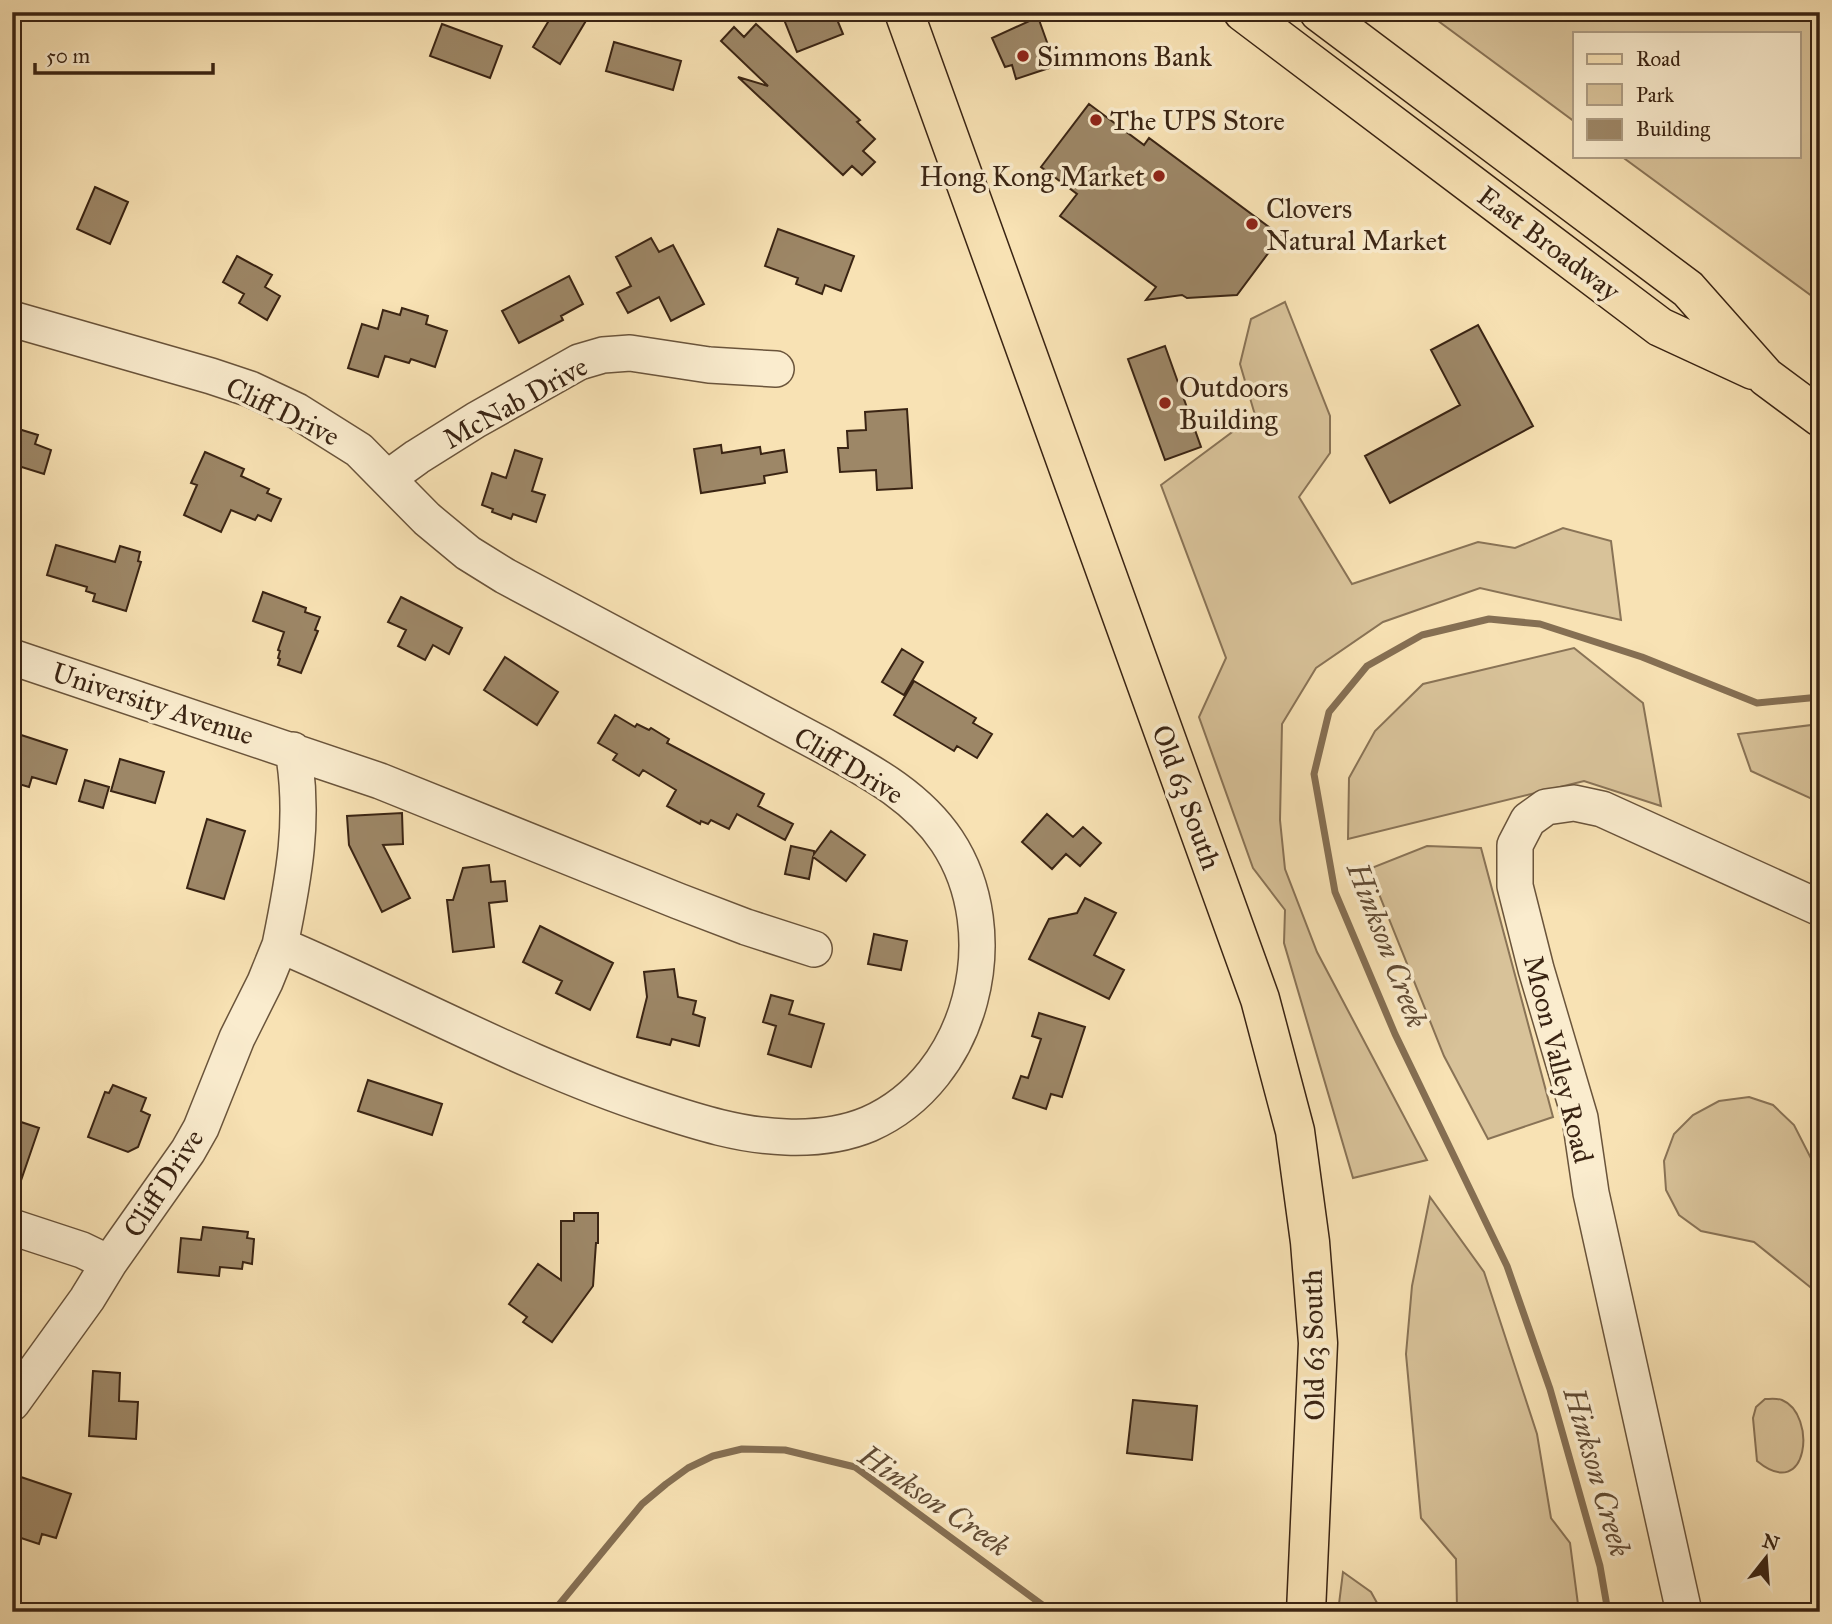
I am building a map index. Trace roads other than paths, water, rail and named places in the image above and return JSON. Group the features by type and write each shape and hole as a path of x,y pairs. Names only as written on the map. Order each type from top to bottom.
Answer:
{"main road":[{"name":"Old 63 South","path":"904,12 1260,999 1292,1118 1310,1242 1318,1343 1306,1612"},
{"name":"East Broadway","path":"1244,12 1283,27 1443,163 1660,327 1766,377 1820,417"},
{"name":"East Broadway","path":"1319,12 1688,289 1766,377"},
{"path":"1283,27 1295,23 1376,55"},
{"path":"1283,27 1351,67 1438,134 1485,136"},
{"path":"1443,163 1458,153 1473,158 1631,278 1688,289"}],"street":[{"name":"Cliff Drive","path":"12,319 250,389 329,429 359,450 427,519 468,553 505,576 867,770 900,792 946,839 968,882 974,901 978,940 973,991 962,1023 953,1043 939,1063 909,1098 870,1124 844,1132 785,1137 751,1134 685,1118 607,1093 280,945"},
{"name":"McNab Drive","path":"388,478 476,421 579,362 603,355 630,353 709,365 776,369"},
{"name":"University Avenue","path":"12,657 380,781 746,927 814,949"},
{"name":"Cliff Drive","path":"12,1403 87,1299 201,1128 237,1038 265,982 280,945 298,847 299,791 293,750"},
{"name":"Moon Valley Road","path":"1684,1612 1591,1193 1580,1118 1536,970 1515,886 1515,845 1528,820 1546,807 1574,803 1602,809 1820,908"},
{"path":"12,1227 82,1250 109,1264"}],"waterway":[{"name":"Hinkson Creek","path":"1608,1612 1600,1566 1550,1389 1507,1266 1395,1034 1335,892 1314,774 1329,712 1367,666 1422,635 1489,619 1540,624 1642,657 1757,703 1820,697"},
{"name":"Hinkson Creek","path":"553,1612 642,1504 688,1468 713,1456 742,1449 785,1450 855,1467 1052,1612"}],"place":[{"name":"Simmons Bank","path":"1023,56"},
{"name":"The UPS Store","path":"1096,120"},
{"name":"Hong Kong Market","path":"1159,176"},
{"name":"Clovers Natural Market","path":"1252,224"},
{"name":"Outdoors Building","path":"1165,403"}]}
